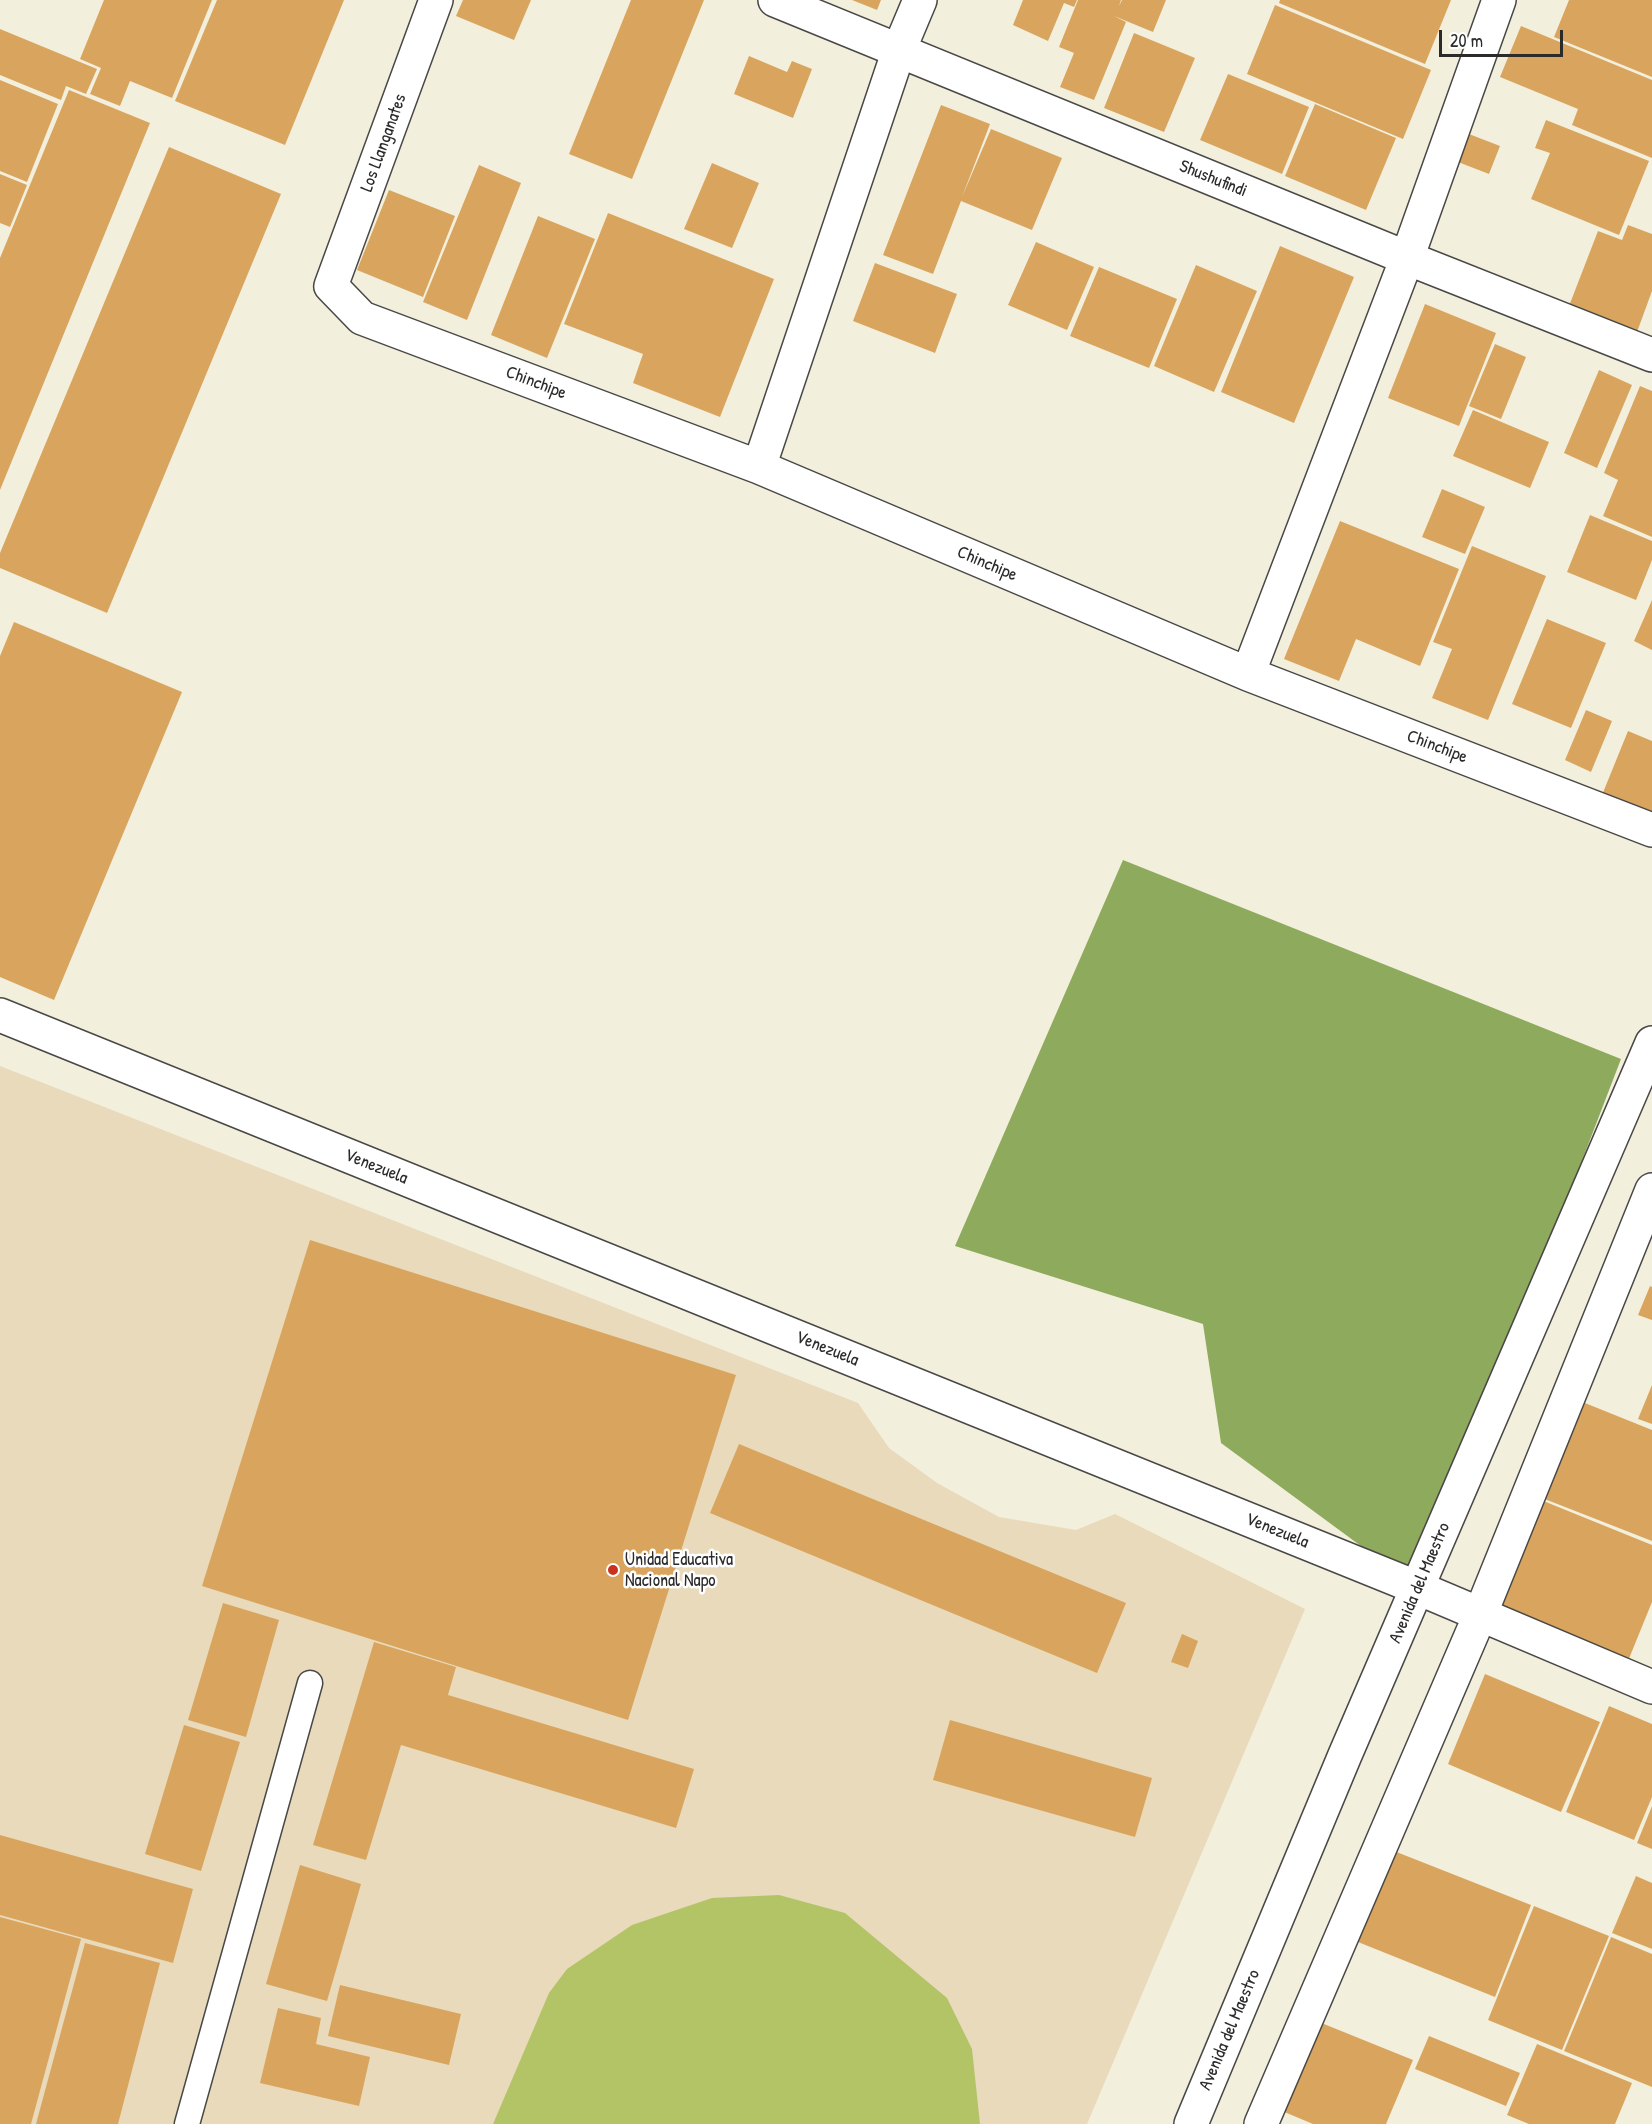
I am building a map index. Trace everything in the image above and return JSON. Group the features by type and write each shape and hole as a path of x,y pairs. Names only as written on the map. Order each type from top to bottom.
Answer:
{"street":[{"name":"Los Llanganates","path":"331,286 436,0"},
{"name":"Shushufindi","path":"775,0 1407,258 1652,355"},
{"path":"759,467 899,50 920,0"},
{"path":"1248,674 1407,258 1499,0"},
{"name":"Chinchipe","path":"331,286 362,318 759,467 1248,674 1652,830"},
{"name":"Venezuela","path":"0,1015 1418,1588 1652,1687"},
{"name":"Avenida del Maestro","path":"1191,2124 1418,1588 1652,1045"},
{"path":"1261,2124 1480,1615 1652,1190"}],"lane":[{"path":"187,2124 310,1683"}],"shaded area":[{"name":"Unidad Educativa Nacional Napo","path":"0,1066 858,1403 889,1448 937,1483 999,1517 1076,1530 1115,1514 1305,1609 1087,2124 0,2124"}],"green space":[{"path":"1123,860 1621,1059 1418,1588 1221,1443 1203,1324 955,1246"},
{"path":"779,1895 845,1913 947,1998 972,2049 980,2124 493,2124 549,1993 567,1969 632,1925 712,1898"}],"building":[{"path":"104,0 212,0 172,98 130,81 120,106 90,94 101,68 80,59"},
{"path":"217,0 344,0 285,145 175,101"},
{"path":"463,0 531,0 514,40 456,16"},
{"path":"631,0 704,0 632,179 569,154"},
{"path":"852,0 881,0 877,10"},
{"path":"1023,0 1077,0 1074,7 1064,3 1048,41 1013,25"},
{"path":"1078,0 1121,0 1119,6 1122,0 1166,0 1153,32 1114,16 1126,22 1094,100 1060,87 1074,53 1059,47"},
{"path":"1280,0 1451,0 1425,64 1279,3"},
{"path":"1569,0 1652,0 1652,77 1554,37"},
{"path":"1275,5 1431,70 1403,139 1247,74"},
{"path":"1521,26 1652,80 1652,158 1572,125 1578,109 1500,77"},
{"path":"0,29 97,69 86,94 66,86 61,100 0,75"},
{"path":"1134,33 1195,58 1164,132 1104,108"},
{"path":"749,56 787,72 792,61 812,69 793,118 734,94"},
{"path":"1228,74 1309,107 1282,174 1200,140"},
{"path":"0,80 58,104 27,182 0,171"},
{"path":"69,90 150,123 0,490 0,258"},
{"path":"1315,104 1396,138 1366,210 1285,176"},
{"path":"941,105 990,124 962,197 991,129 1062,158 1032,230 961,201 933,274 883,255"},
{"path":"1546,120 1649,161 1619,235 1531,199 1550,153 1535,148"},
{"path":"1469,134 1500,146 1489,174 1458,162"},
{"path":"169,147 281,194 107,613 0,568 0,553"},
{"path":"712,163 759,183 732,248 684,229"},
{"path":"479,165 521,183 467,320 423,302"},
{"path":"0,174 27,185 10,227 0,223"},
{"path":"389,190 455,216 423,297 357,270"},
{"path":"608,213 774,279 720,417 633,383 643,354 564,324"},
{"path":"538,216 595,239 547,358 491,335"},
{"path":"1628,225 1652,234 1652,291 1637,332 1569,306 1598,231 1622,240"},
{"path":"1036,242 1094,267 1067,330 1008,305"},
{"path":"1280,246 1354,277 1294,423 1221,392"},
{"path":"875,263 957,294 935,353 853,321"},
{"path":"1196,265 1257,291 1214,392 1154,366"},
{"path":"1099,267 1177,299 1149,368 1070,336"},
{"path":"1425,304 1496,333 1459,426 1388,398"},
{"path":"1495,344 1526,357 1501,419 1469,406"},
{"path":"1599,370 1632,385 1597,468 1564,453"},
{"path":"1640,386 1652,391 1652,537 1603,516 1618,480 1604,473"},
{"path":"1473,410 1549,442 1530,488 1453,456"},
{"path":"1442,489 1485,507 1465,554 1422,537"},
{"path":"1590,515 1652,541 1652,560 1636,600 1567,572"},
{"path":"1340,521 1459,569 1420,666 1356,639 1339,681 1284,659"},
{"path":"1472,546 1546,576 1488,720 1432,698 1452,649 1433,642"},
{"path":"1652,600 1652,650 1634,641"},
{"path":"1547,619 1606,643 1571,728 1512,704"},
{"path":"14,622 182,692 54,1000 0,977 0,656"},
{"path":"1586,710 1612,721 1591,772 1565,760"},
{"path":"1628,731 1652,741 1652,815 1602,795"},
{"path":"310,1240 736,1375 628,1720 202,1586"},
{"path":"1650,1286 1652,1287 1652,1320 1638,1315"},
{"path":"1652,1385 1652,1424 1638,1419"},
{"path":"1580,1401 1652,1430 1652,1541 1542,1498"},
{"path":"739,1444 1126,1603 1097,1673 710,1513"},
{"path":"1541,1500 1652,1545 1652,1602 1628,1661 1497,1609"},
{"path":"223,1603 279,1620 246,1737 188,1720"},
{"path":"1182,1634 1198,1641 1188,1668 1171,1662"},
{"path":"374,1642 456,1667 448,1695 694,1769 676,1828 401,1745 366,1860 313,1845"},
{"path":"1485,1674 1600,1722 1561,1812 1448,1764"},
{"path":"1609,1706 1652,1724 1652,1797 1634,1840 1566,1812"},
{"path":"950,1720 1152,1778 1135,1837 933,1780"},
{"path":"184,1725 240,1742 201,1871 145,1854"},
{"path":"1652,1806 1652,1849 1637,1843"},
{"path":"0,1835 193,1889 173,1963 0,1915"},
{"path":"1394,1851 1531,1905 1495,1997 1358,1942"},
{"path":"300,1865 361,1884 327,2001 266,1984"},
{"path":"1636,1876 1652,1883 1652,1949 1612,1933"},
{"path":"1534,1906 1609,1936 1562,2050 1488,2020"},
{"path":"0,1917 81,1939 31,2124 0,2124"},
{"path":"1611,1937 1652,1954 1652,2087 1564,2051"},
{"path":"85,1943 160,1963 118,2124 36,2124"},
{"path":"340,1985 461,2014 449,2065 328,2036"},
{"path":"278,2008 321,2018 316,2044 370,2057 359,2106 260,2083"},
{"path":"1319,2022 1413,2060 1386,2124 1313,2124 1282,2111"},
{"path":"1429,2036 1520,2073 1506,2106 1415,2069"},
{"path":"1537,2044 1632,2083 1615,2124 1529,2124 1507,2115"}],"place":[{"name":"Unidad Educativa Nacional Napo","path":"613,1570"}]}
